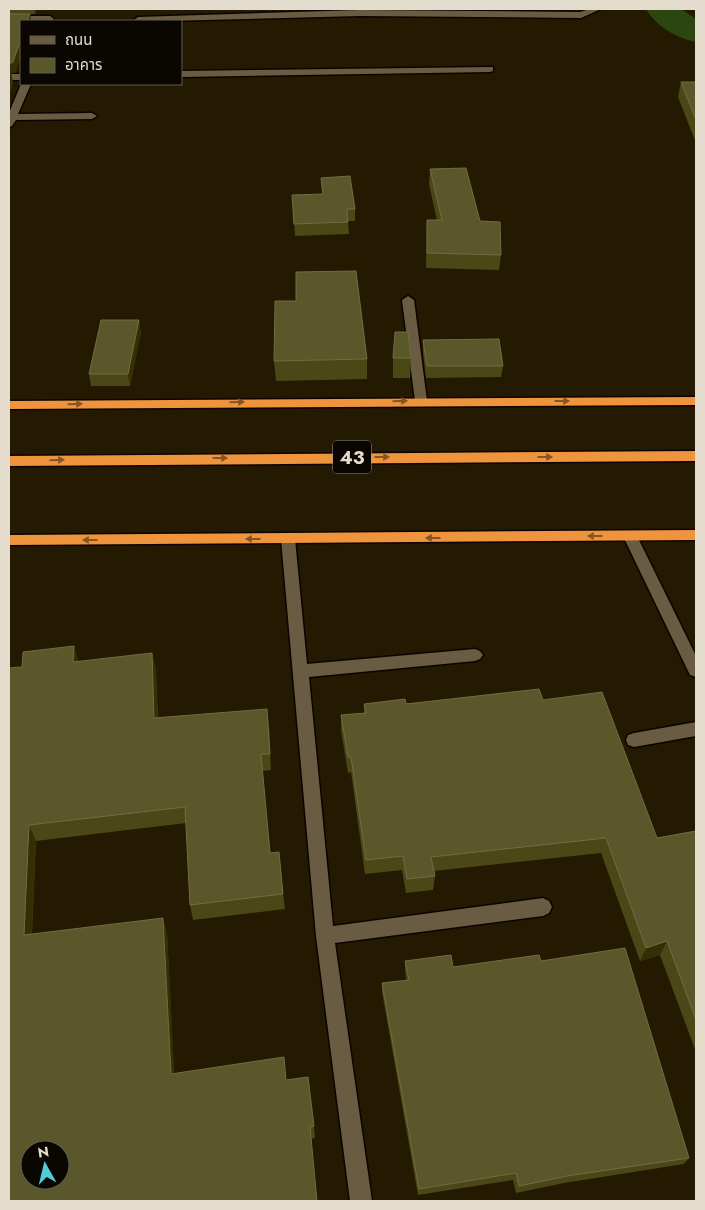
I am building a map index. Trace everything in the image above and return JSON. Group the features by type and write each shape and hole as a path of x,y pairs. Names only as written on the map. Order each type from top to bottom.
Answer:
{"highway":[{"path":"9,405 421,400 696,401"},
{"name":"43","path":"9,460 696,456"},
{"path":"9,540 696,535"}],"street":[{"path":"9,19 49,20 54,9"},
{"path":"157,20 288,13 462,12 581,15 597,9"},
{"path":"182,74 490,70"},
{"path":"26,85 10,121 92,116"},
{"path":"408,300 421,400"},
{"path":"630,536 696,671"},
{"path":"288,539 325,936 361,1201"},
{"path":"300,671 475,655"},
{"path":"634,740 696,728"},
{"path":"325,936 543,907"}],"building":[{"path":"9,14 30,14 27,20 20,20 20,42 13,62 9,64"},
{"path":"681,82 696,82 696,120"},
{"path":"466,168 480,221 500,222 501,255 427,253 427,220 442,220 430,169"},
{"path":"350,176 355,209 347,209 348,222 294,224 292,195 323,194 321,178"},
{"path":"356,271 367,359 274,361 275,301 296,301 296,272"},
{"path":"101,320 139,320 128,374 89,374"},
{"path":"395,332 408,332 411,358 393,358"},
{"path":"499,339 503,366 427,366 423,340"},
{"path":"74,646 73,662 152,653 154,718 267,709 270,754 261,754 270,853 279,852 283,894 190,905 185,807 29,825 24,935 163,918 171,1074 284,1057 286,1080 308,1077 314,1126 310,1127 317,1201 9,1201 9,668 22,667 23,652"},
{"path":"539,689 543,700 602,692 657,838 696,831 696,1020 667,941 646,948 606,838 431,857 435,876 407,879 403,856 366,860 351,757 348,757 341,715 366,713 364,704 405,699 406,704"},
{"path":"625,948 689,1158 567,1176 519,1186 516,1173 419,1189 382,983 409,980 405,961 451,955 453,967 539,955 541,961"}],"waterway":[{"path":"662,9 675,21 696,32"}]}
